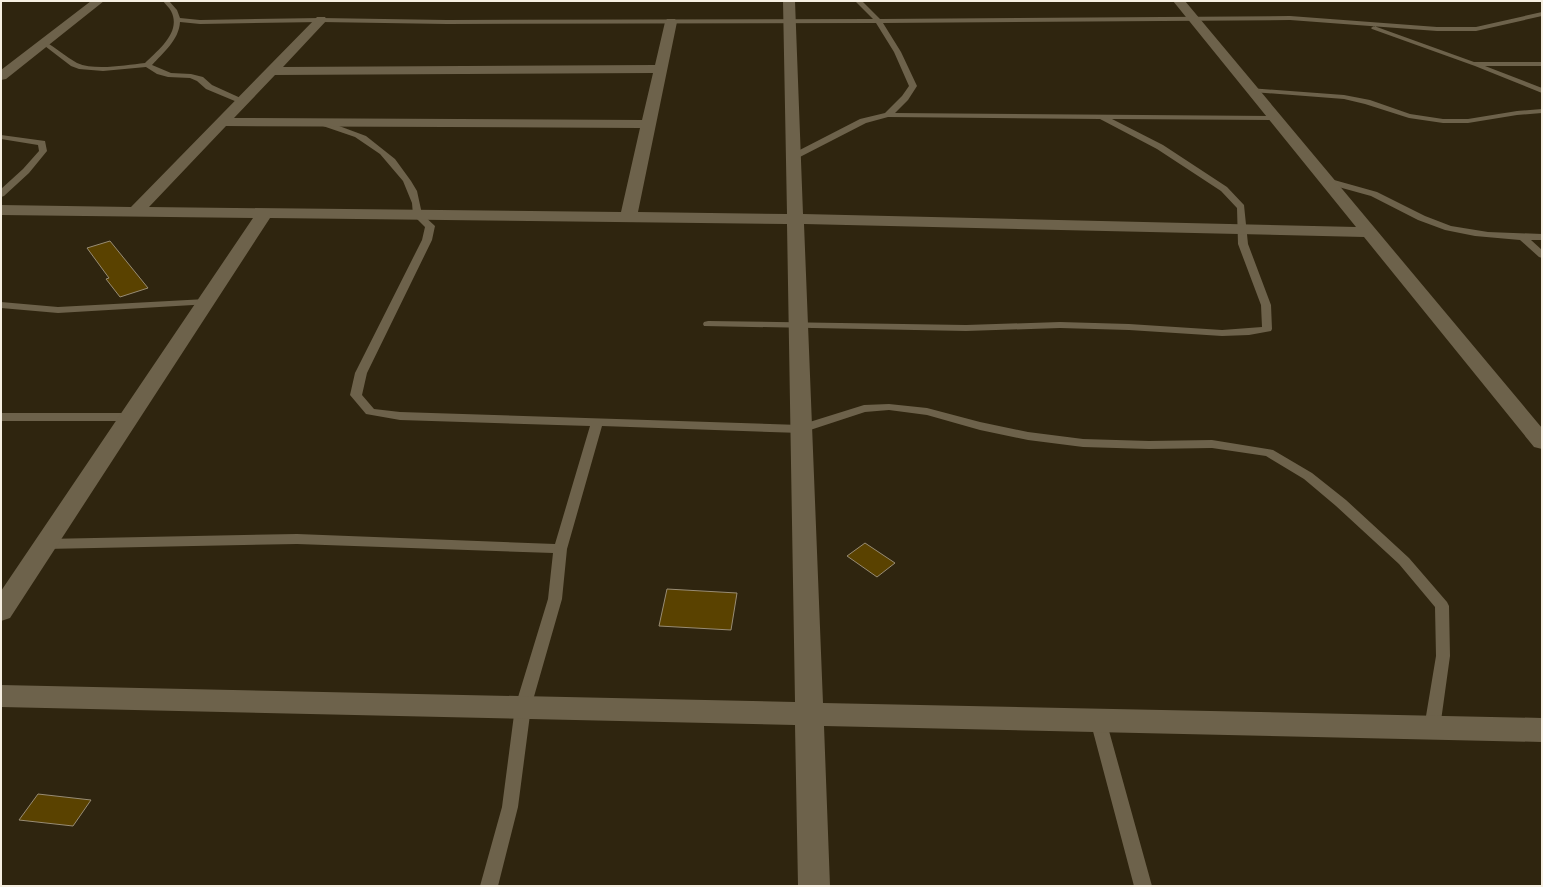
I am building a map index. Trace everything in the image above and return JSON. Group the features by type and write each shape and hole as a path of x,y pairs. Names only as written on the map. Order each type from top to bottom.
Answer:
{"street":[{"path":"1,76 98,1"},
{"path":"1179,1 1542,442"},
{"path":"789,11 814,886"},
{"path":"135,212 322,20"},
{"path":"628,218 671,22"},
{"path":"273,71 660,69"},
{"path":"222,122 649,124"},
{"path":"1,210 795,220 1368,232"},
{"path":"1,611 265,213"},
{"path":"1,696 1542,730"}],"lane":[{"path":"147,65 171,40 177,28 176,12 166,1"},
{"path":"860,2 871,1"},
{"path":"860,2 872,13 897,53 912,86 905,98 888,115"},
{"path":"177,20 200,22 322,20 671,22 789,11 877,21 1194,20 1302,18 1436,29 1476,29 1542,14"},
{"path":"1358,22 1542,91"},
{"path":"44,44 74,64 82,67 104,69 147,65 160,72 171,75 190,76 200,79 209,87 242,102"},
{"path":"1473,64 1542,64"},
{"path":"1252,90 1344,97 1367,102 1409,116 1443,121 1468,121 1517,113 1542,112"},
{"path":"793,157 863,121 888,115 1275,118"},
{"path":"708,324 966,328 1060,325 1129,327 1222,333 1249,332 1267,329 1266,305 1244,244 1241,207 1224,189 1160,147 1100,116"},
{"path":"320,122 362,138 386,156 408,182 417,203 418,215 430,226 427,240 361,373 356,395 370,412 400,416 801,429 864,409 889,407 927,412 980,426 1028,436 1083,443 1149,445 1212,444 1269,453 1308,476 1341,503 1404,561 1442,606 1443,656 1432,728"},
{"path":"1,137 42,143 43,152 26,171 1,194"},
{"path":"1327,182 1362,189 1397,204 1413,214 1443,226 1475,233 1542,237"},
{"path":"1523,237 1542,255"},
{"path":"1,305 65,310 206,302"},
{"path":"1,417 129,417"},
{"path":"489,886 510,807 523,707 555,598 560,549 597,423"},
{"path":"45,544 297,539 560,549"},
{"path":"1098,720 1143,886"}],"building":[{"path":"110,241 148,288 120,297 106,279 109,278 87,248"},
{"path":"865,543 895,563 877,577 847,556"},
{"path":"667,589 737,593 731,630 659,626"},
{"path":"38,794 91,800 73,826 19,820"}]}
